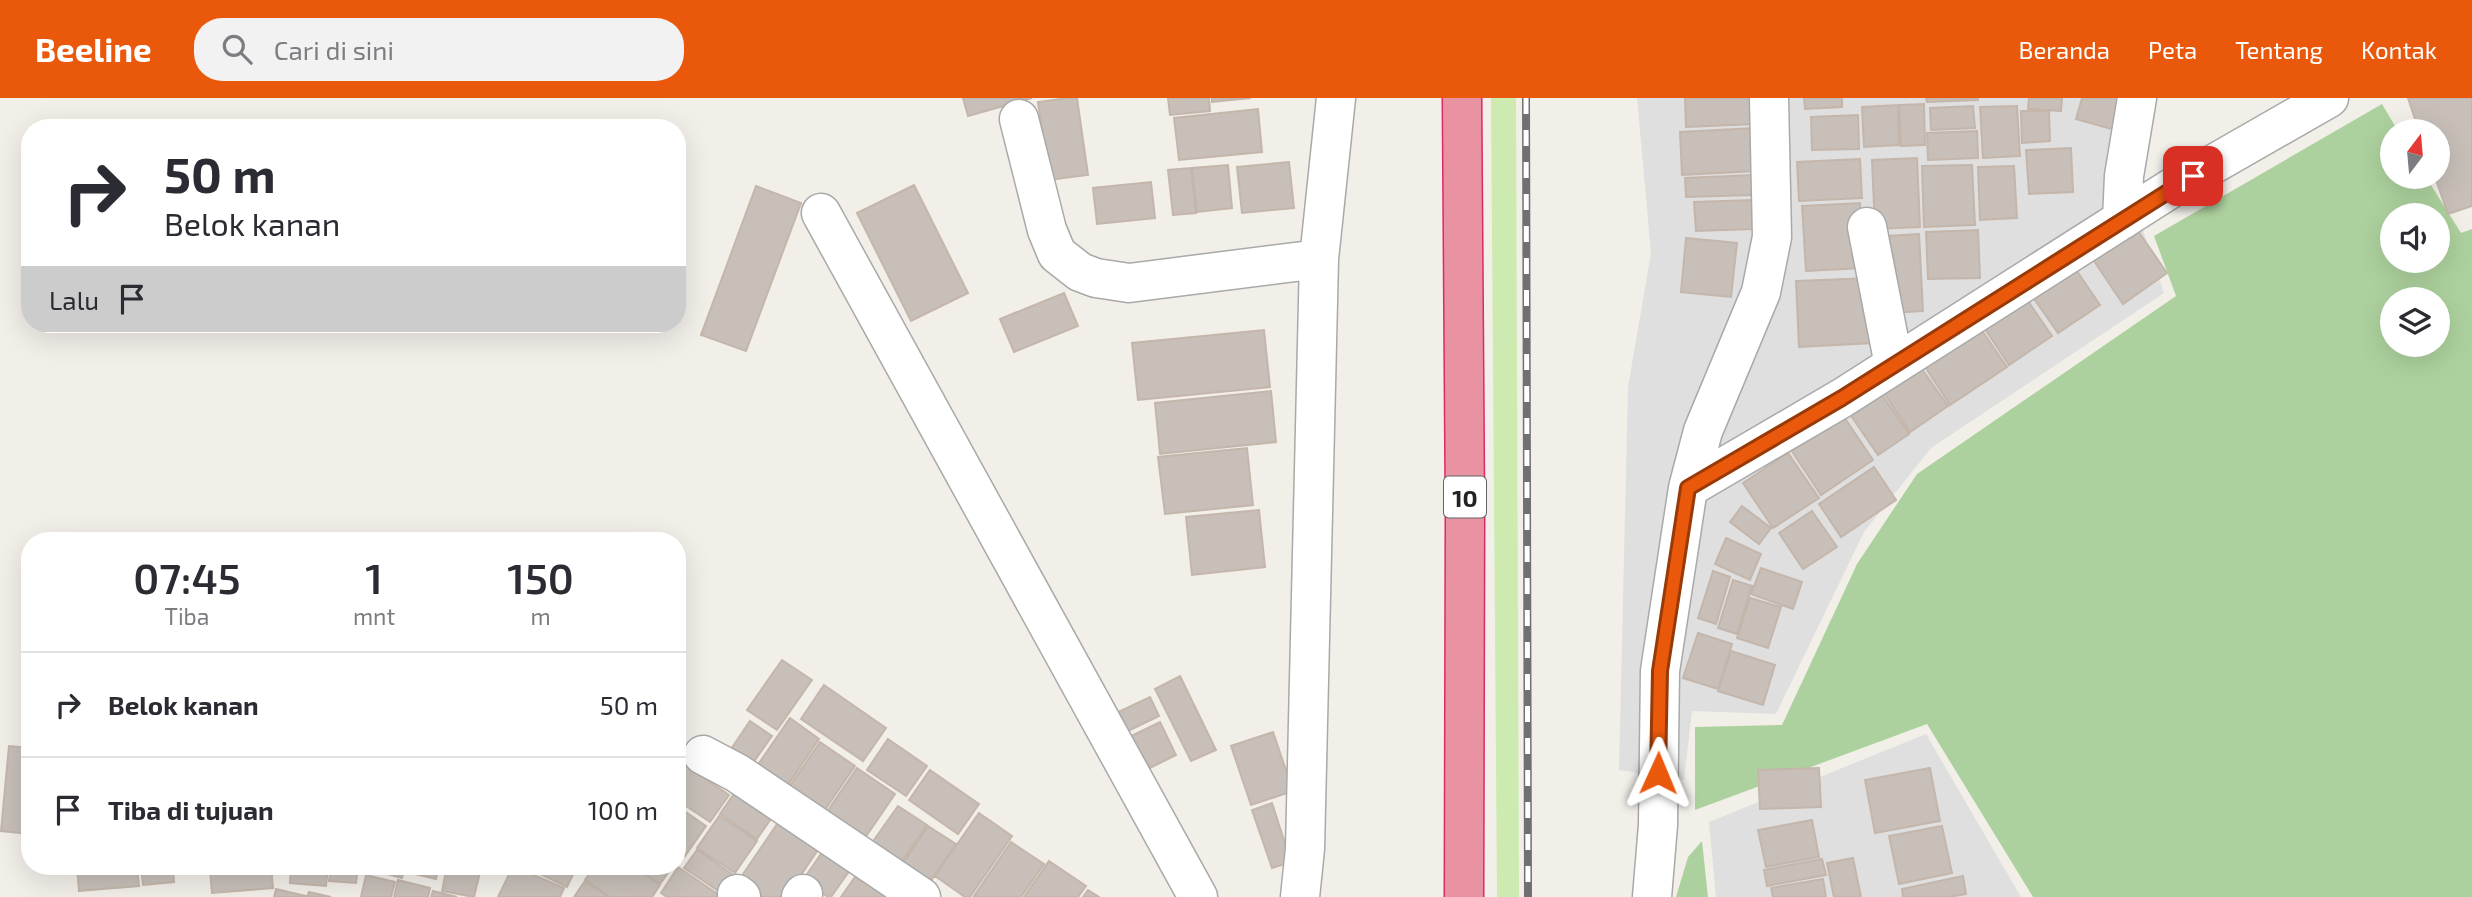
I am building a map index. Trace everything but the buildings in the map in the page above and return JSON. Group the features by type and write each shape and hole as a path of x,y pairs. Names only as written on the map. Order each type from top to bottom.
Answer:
{"highway":[{"name":"10","path":"1462,98 1464,897"}],"street":[{"path":"1300,897 1305,849 1319,259 1336,98"},
{"path":"1653,897 1658,825 1660,671 1688,488 1703,431 1761,292 1772,237 1769,98"},
{"path":"2122,220 2124,176 2137,98"},
{"path":"1688,488 1842,398 2170,189 2329,98"},
{"path":"1019,119 1047,230 1058,254 1080,272 1096,278 1129,283 1319,259"},
{"path":"821,213 1198,897"},
{"path":"1867,227 1894,365"},
{"path":"703,755 737,774 921,897"}],"shaded area":[{"path":"1637,98 2127,98 2142,227 2164,293 1931,448 1864,532 1776,714 1692,711 1684,780 1619,770 1628,387 1651,253"},
{"path":"1926,734 2021,897 1716,897 1709,822"}],"green space":[{"path":"1491,98 1516,98 1519,897 1497,897"},
{"path":"2382,104 2391,119 2380,119 2380,189 2434,189 2442,203 2380,203 2380,273 2450,273 2450,215 2461,233 2472,229 2472,897 2033,897 1927,724 1695,810 1695,727 1782,725 1857,564 1917,474 2176,296 2154,236"},
{"path":"1702,841 1708,897 1676,897 1688,857"}],"railway":[{"path":"1526,98 1528,897"}],"route":[{"path":"1658,773 1660,671 1688,488 1842,398 2193,176"}]}
